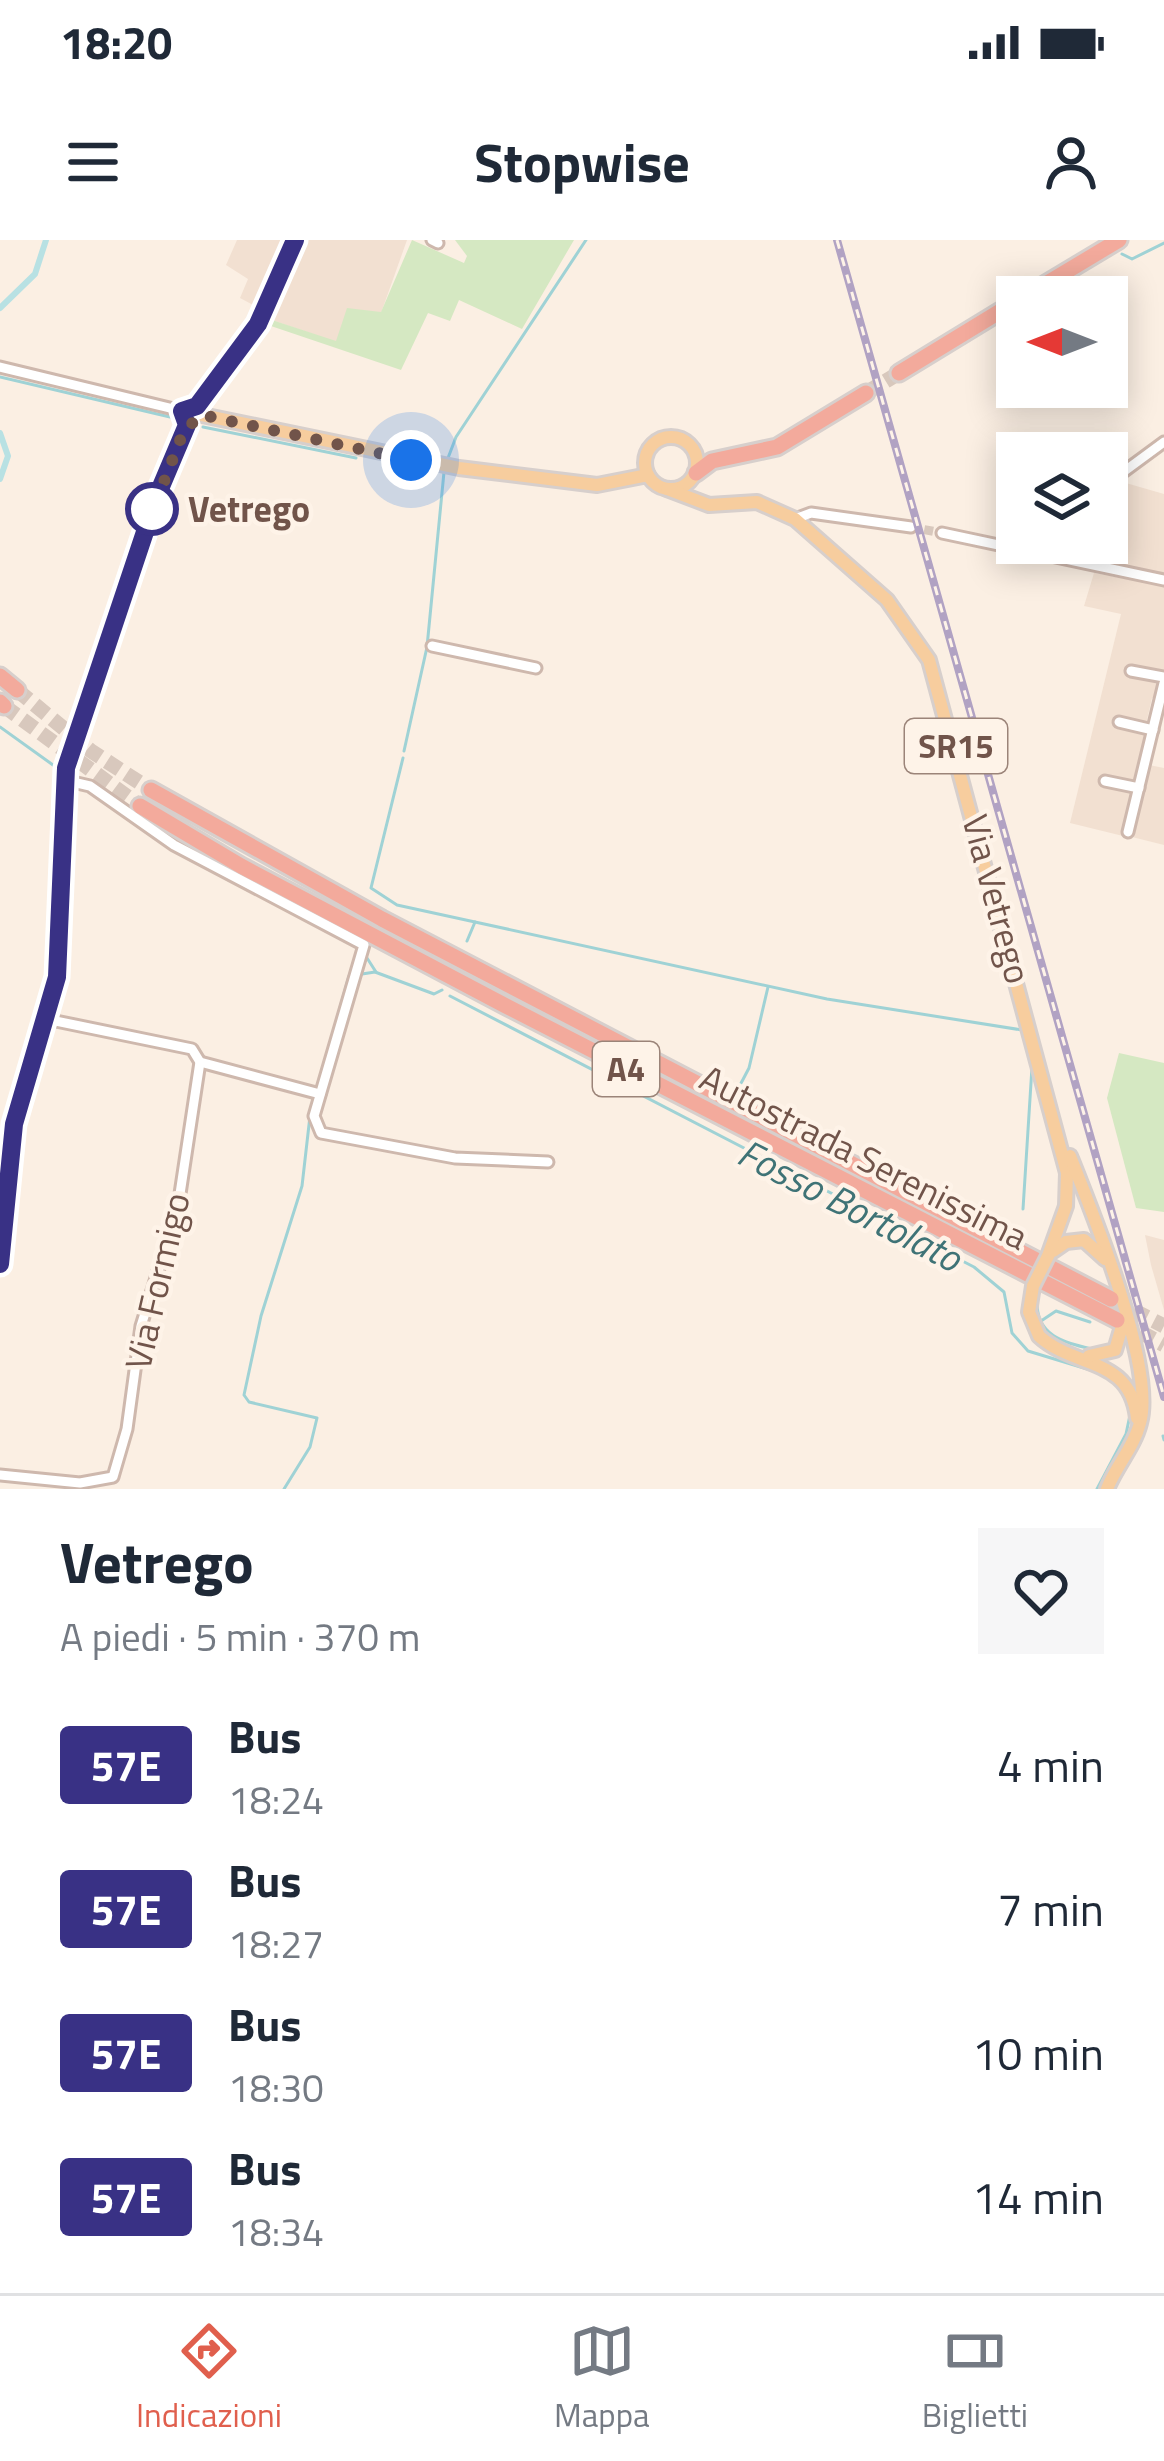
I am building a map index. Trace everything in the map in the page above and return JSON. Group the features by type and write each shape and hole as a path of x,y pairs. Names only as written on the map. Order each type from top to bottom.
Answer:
{"highway":[{"path":"1061,276 1119,242"},
{"path":"899,373 996,314"},
{"path":"695,475 718,460 776,447 866,393"},
{"path":"694,450 718,460"},
{"path":"0,676 17,691"},
{"name":"Autostrada Serenissima","path":"151,790 365,910 1116,1310"},
{"name":"Autostrada Serenissima","path":"140,806 241,866 506,1006 1116,1310"}],"main road":[{"path":"0,1265 14,1124 58,968 64,780 184,418 195,425 258,324 295,240"},
{"path":"200,411 459,468 597,484 648,475 646,457 656,442 680,438 694,450 698,500"},
{"name":"Via Vetrego","path":"648,475 667,489 698,500 758,502 795,519 887,600 929,660 1057,1121 1092,1208 1116,1310 1142,1387 1142,1418 1106,1487"},
{"path":"667,489 685,485 695,475"},
{"name":"Via Vetrego","path":"1057,1121 1068,1198 1028,1305 1034,1330 1054,1347 1107,1366 1125,1383 1136,1409 1135,1437"},
{"path":"1048,1256 1066,1241 1088,1241 1100,1251 1111,1274"},
{"path":"1080,1355 1103,1356 1118,1347 1124,1335 1116,1310"}],"street":[{"path":"0,367 184,418"},
{"path":"1128,469 1164,442"},
{"name":"Via Vetrego","path":"795,519 811,513 911,527"},
{"path":"942,533 996,541"},
{"path":"1100,564 1164,580"},
{"path":"432,646 536,668"},
{"path":"1128,832 1164,680 1131,670"},
{"path":"1119,722 1153,730"},
{"path":"64,780 90,785 174,845 361,942 367,950 355,973 317,1093 314,1123 326,1135 455,1158 548,1162"},
{"path":"1105,781 1138,788"},
{"path":"46,1019 192,1049 200,1062 317,1093"},
{"name":"Via Formigo","path":"0,1475 80,1483 113,1477 127,1429 141,1326 178,1207 200,1062"}],"shaded area":[{"path":"237,240 289,240 261,309 240,298 248,279 226,265"},
{"path":"300,240 407,240 381,313 336,342 269,319"},
{"path":"1128,484 1164,494 1164,573 1122,564 1128,564"},
{"path":"1094,573 1164,586 1164,672 1129,664 1126,673 1161,681 1157,699 1152,698 1146,724 1117,716 1114,725 1148,733 1137,784 1103,775 1100,783 1134,791 1123,836 1070,823 1121,614 1084,606"},
{"path":"1149,765 1164,768 1164,845 1132,837"},
{"path":"1145,1235 1164,1240 1164,1310 1151,1265"}],"green space":[{"path":"412,240 464,263 467,256 455,240 574,240 522,329 459,300 450,321 428,313 401,370 265,324 269,319 336,341 347,308 381,312"},
{"path":"1119,1053 1164,1063 1164,1212 1136,1208 1107,1098"}],"waterway":[{"path":"0,308 35,274 46,240"},
{"path":"448,458 456,437 586,240"},
{"path":"1122,254 1132,259 1164,243"},
{"path":"0,377 170,417"},
{"path":"203,427 356,458"},
{"path":"0,433 8,456 0,479"},
{"path":"404,751 427,647 444,472"},
{"path":"0,727 53,765"},
{"path":"403,758 371,888 397,905 475,922 467,941"},
{"path":"88,791 110,805"},
{"path":"142,828 159,840"},
{"name":"Fosso Bortolato","path":"475,922 827,999 1022,1030"},
{"path":"367,958 376,972"},
{"path":"317,1089 349,976 375,972 434,994 442,990"},
{"path":"738,1089 749,1068 768,987"},
{"name":"Fosso Bortolato","path":"450,996 974,1267 1004,1292 1012,1333 1028,1351 1097,1372"},
{"name":"Fosso Bortolato","path":"1023,1209 1032,1067"},
{"path":"284,1489 310,1447 317,1418 249,1402 244,1395 261,1316 302,1186 310,1116"},
{"path":"1037,1301 1042,1323 1055,1337 1096,1350"},
{"path":"1041,1321 1056,1311 1090,1322"},
{"name":"Fosso Bortolato","path":"1097,1489 1126,1434 1130,1415"},
{"path":"1163,1436 1164,1440"}],"tunnel":[{"path":"866,393 899,373"},
{"path":"911,527 942,533"},
{"path":"17,690 91,751 151,790"},
{"path":"4,706 140,806"},
{"path":"1113,1300 1164,1326"},
{"path":"1120,1321 1164,1345"}],"railway":[{"path":"837,240 1164,1397"}],"bus line":[{"name":"57E","path":"0,1264 14,1124 57,977 66,768 157,496 187,425 181,419 182,411 197,406 258,324 295,240"}],"place":[{"name":"Vetrego","path":"152,509"}],"route":[{"path":"152,509 151,515 184,430 199,423 202,415 411,460"}]}
